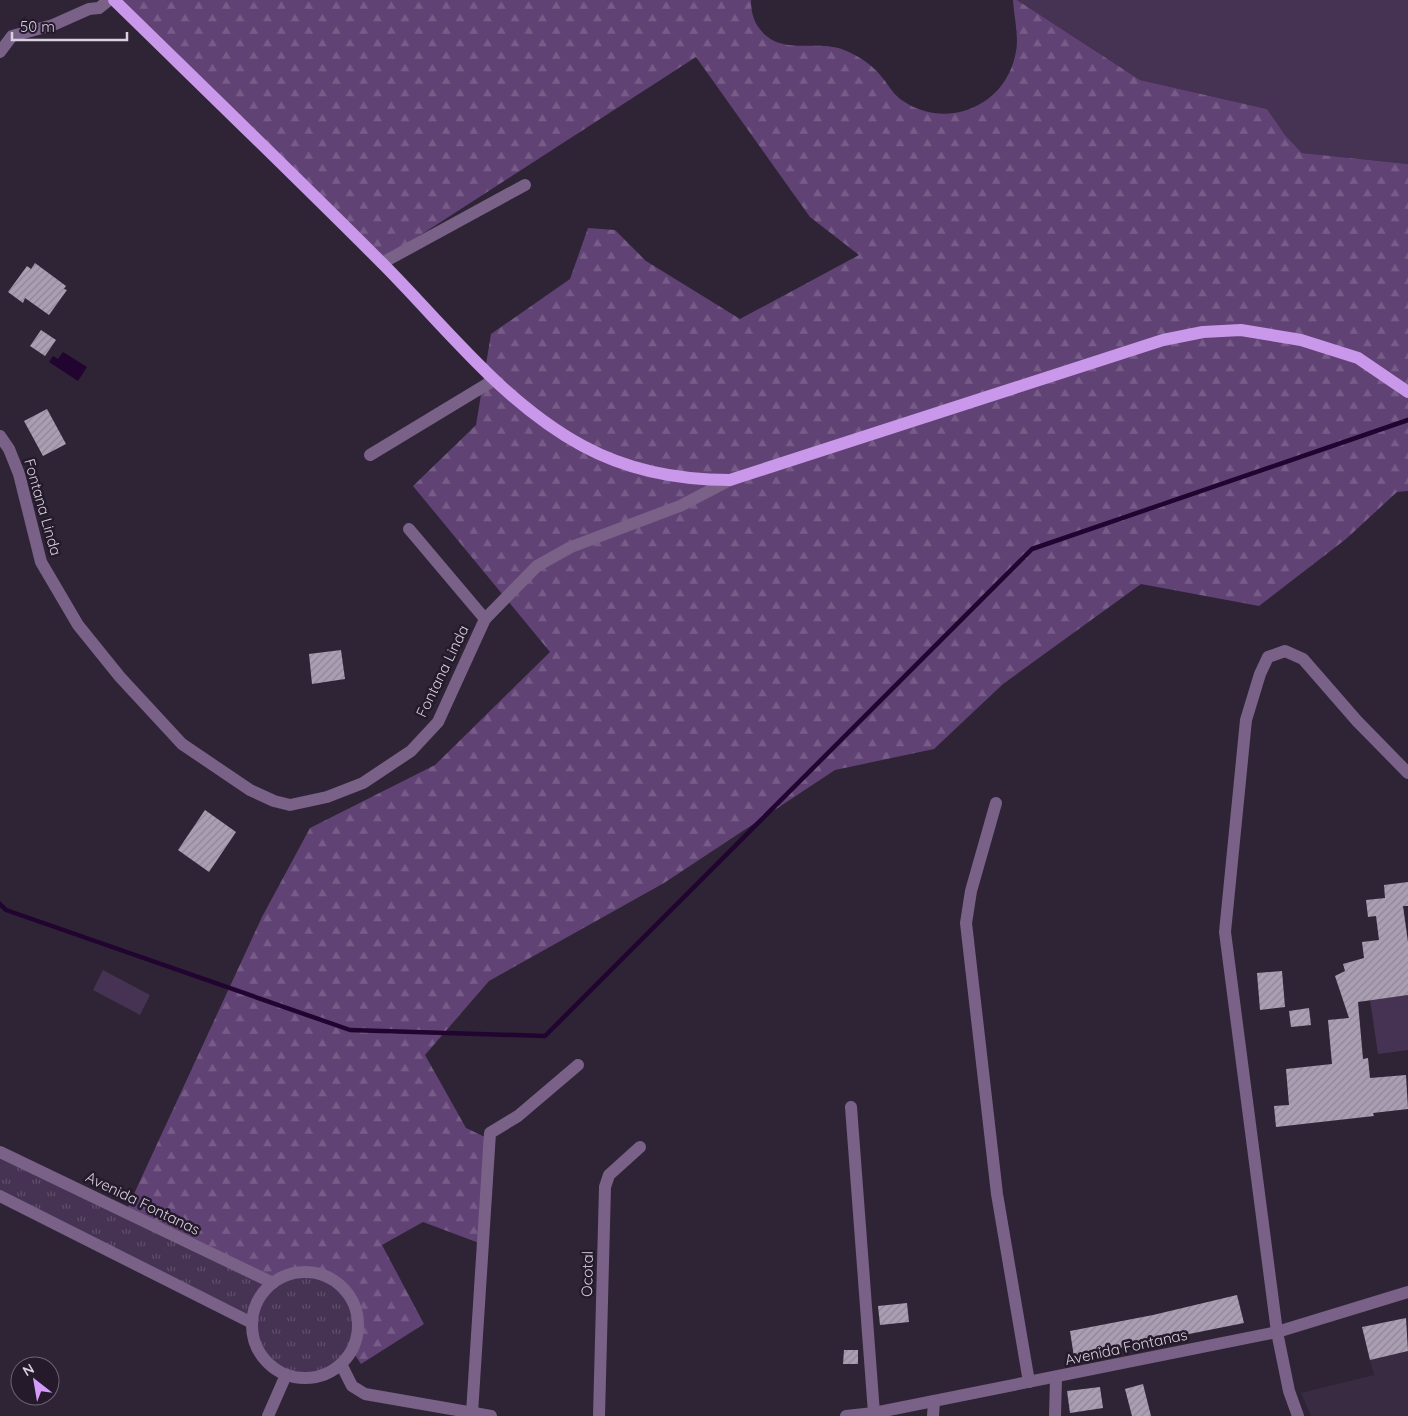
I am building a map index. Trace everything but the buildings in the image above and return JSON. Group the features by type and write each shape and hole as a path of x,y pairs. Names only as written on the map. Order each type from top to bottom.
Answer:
{"main road":[{"path":"114,0 382,263 494,380 564,434 602,455 664,475 686,479 730,480 1164,340 1204,332 1241,330 1301,340 1358,358 1408,392"}],"street":[{"path":"0,52 12,36 53,25 89,9 99,8 109,0"},
{"path":"382,263 524,185"},
{"path":"370,455 494,380"},
{"name":"Fontana Linda","path":"0,436 9,449 19,474 40,562 78,625 120,677 182,744 250,790 274,802 290,805 309,802 346,791 380,774 411,751 438,722 484,619 537,566 571,547 680,506 730,480"},
{"path":"409,529 484,619"},
{"path":"1298,1416 1289,1391 1277,1332 1225,932 1246,720 1260,674 1268,657 1285,651 1302,659 1357,721 1408,773"},
{"path":"996,803 970,891 966,923 998,1194 1029,1382"},
{"path":"472,1413 490,1133 518,1116 578,1065"},
{"path":"851,1107 874,1413"},
{"name":"Ocotal","path":"599,1416 605,1187 609,1175 640,1147"},
{"name":"Avenida Fontanas","path":"0,1152 273,1283"},
{"path":"0,1196 252,1323"},
{"path":"306,1272 324,1276 340,1284 351,1298 357,1315 358,1333 352,1350 341,1364 329,1372 315,1377 300,1378 286,1375 272,1367 260,1354 254,1339 252,1323 255,1308 262,1294 273,1283 289,1274 306,1272"},
{"name":"Avenida Fontanas","path":"846,1416 874,1413 1056,1378 1277,1332 1408,1292"},
{"path":"341,1364 352,1386 365,1394 491,1416"},
{"path":"268,1416 286,1375"},
{"path":"1055,1416 1056,1378"},
{"path":"933,1416 934,1401"}],"shaded area":[{"path":"63,352 87,367 78,381 49,362 53,356 58,359"},
{"path":"1408,1351 1408,1416 1311,1416 1301,1393 1374,1375 1370,1360"}],"green space":[{"path":"120,0 751,0 755,22 767,37 787,45 833,47 850,52 872,67 903,101 920,109 937,113 954,113 971,108 986,100 999,89 1009,74 1016,49 1017,35 1013,0 1017,0 1140,80 1267,109 1285,135 1302,153 1408,164 1408,491 1397,492 1346,539 1259,606 1141,584 1003,684 934,749 835,770 664,883 489,981 425,1055 466,1128 485,1137 479,1243 423,1222 382,1245 424,1324 361,1364 353,1352 357,1331 356,1313 350,1298 340,1286 327,1278 311,1274 293,1275 273,1282 127,1209 262,917 310,828 435,765 550,652 413,486 476,425 491,334 570,279 588,228 615,230 646,261 740,319 859,255 810,217 696,57 385,258"},
{"path":"1017,0 1408,0 1408,164 1302,153 1285,135 1267,109 1140,80"},
{"path":"103,970 150,995 140,1015 93,990"},
{"path":"1408,995 1408,1050 1378,1054 1370,1000"},
{"path":"0,1159 271,1285 304,1276 328,1280 342,1290 353,1309 355,1332 348,1351 334,1366 315,1374 295,1374 276,1366 262,1348 254,1319 0,1194"}],"waterway":[{"path":"0,904 6,910 350,1030 545,1036 1032,549 1408,420"}]}
